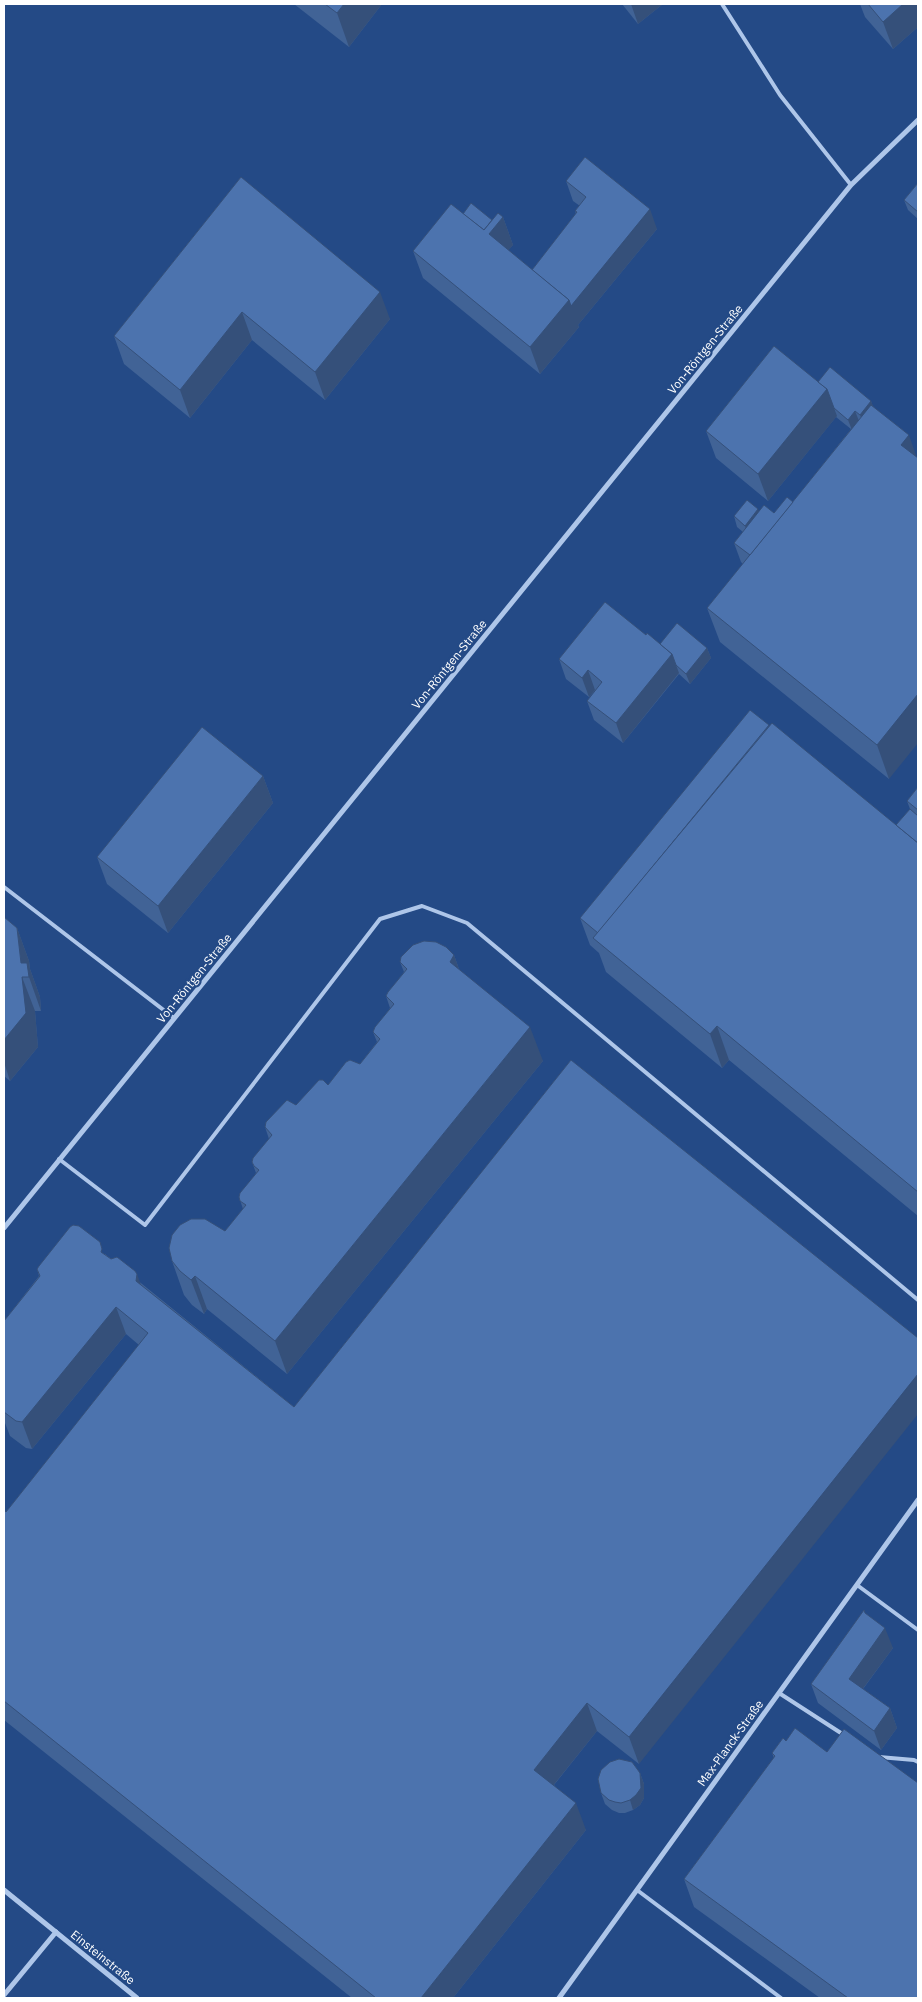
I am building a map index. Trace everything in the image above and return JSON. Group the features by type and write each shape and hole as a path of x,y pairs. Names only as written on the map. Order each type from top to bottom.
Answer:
{"street":[{"name":"Von-Röntgen-Straße","path":"4,1228 851,185 918,120"},
{"name":"Max-Planck-Straße","path":"559,1998 918,1500"},
{"name":"Einsteinstraße","path":"4,1890 137,1998"},
{"name":"Einsteinstraße","path":"4,1995 56,1932"}],"lane":[{"path":"722,4 780,95 851,185"},
{"path":"4,888 174,1018"},
{"path":"60,1159 145,1225 380,919 422,906 467,923 918,1300"},
{"path":"857,1585 918,1630"},
{"path":"779,1693 845,1736"},
{"path":"874,1754 881,1758 916,1761 918,1754"},
{"path":"637,1890 781,1998"}],"building":[{"path":"325,4 344,4 337,13"},
{"path":"868,4 903,4 883,22"},
{"path":"585,157 650,209 571,306 569,300 532,270 577,212 575,211 586,197 566,181"},
{"path":"241,177 380,292 315,372 242,312 180,390 114,336"},
{"path":"918,183 918,212 904,200"},
{"path":"471,203 492,220 484,230 463,214"},
{"path":"451,204 484,230 498,213 503,217 489,234 569,300 530,347 413,251"},
{"path":"774,346 827,389 758,474 706,431"},
{"path":"830,367 871,401 860,415 855,411 848,420 834,408 827,389 818,382"},
{"path":"871,405 909,435 901,445 918,458 918,694 877,745 707,608"},
{"path":"787,497 793,502 750,555 734,543 764,505 774,513"},
{"path":"747,500 758,509 745,526 734,516"},
{"path":"605,602 672,654 616,723 587,701 602,682 588,670 582,678 559,659"},
{"path":"677,623 707,648 686,674 676,665 672,654 660,644"},
{"path":"750,710 769,725 598,933 580,918"},
{"path":"772,723 918,843 918,1192 717,1026 710,1034 593,938"},
{"path":"202,727 263,776 158,906 97,857"},
{"path":"918,787 918,810 907,801"},
{"path":"910,809 918,816 918,843 896,825"},
{"path":"4,917 17,928 21,963 27,963 29,977 22,977 26,1013 4,1040"},
{"path":"424,941 436,942 446,947 454,955 450,962 530,1027 275,1341 195,1276 191,1280 180,1271 172,1261 169,1248 172,1235 180,1225 191,1219 205,1219 225,1231 246,1205 240,1201 239,1197 240,1193 259,1170 252,1162 253,1158 272,1135 265,1127 266,1122 287,1100 296,1105 319,1080 323,1080 328,1085 346,1062 350,1060 360,1064 380,1039 373,1032 375,1027 394,1004 386,996 407,969 400,962 401,957 413,945"},
{"path":"571,1060 918,1338 918,1374 629,1737 587,1703 534,1770 576,1803 421,1998 376,1998 4,1701 4,1510 6,1512 148,1333 116,1307 22,1422 16,1421 4,1412 4,1321 40,1276 37,1269 39,1266 70,1227 73,1225 79,1226 100,1242 101,1252 111,1259 117,1257 135,1271 137,1274 136,1281 294,1407"},
{"path":"864,1610 865,1613 885,1628 849,1679 890,1708 874,1731 811,1684"},
{"path":"795,1728 827,1752 844,1729 918,1783 918,1998 848,1998 684,1879 775,1756 772,1753 783,1738 786,1741"},
{"path":"619,1759 632,1762 640,1773 641,1788 630,1800 621,1803 609,1800 601,1793 598,1779 601,1770 610,1762"}]}
